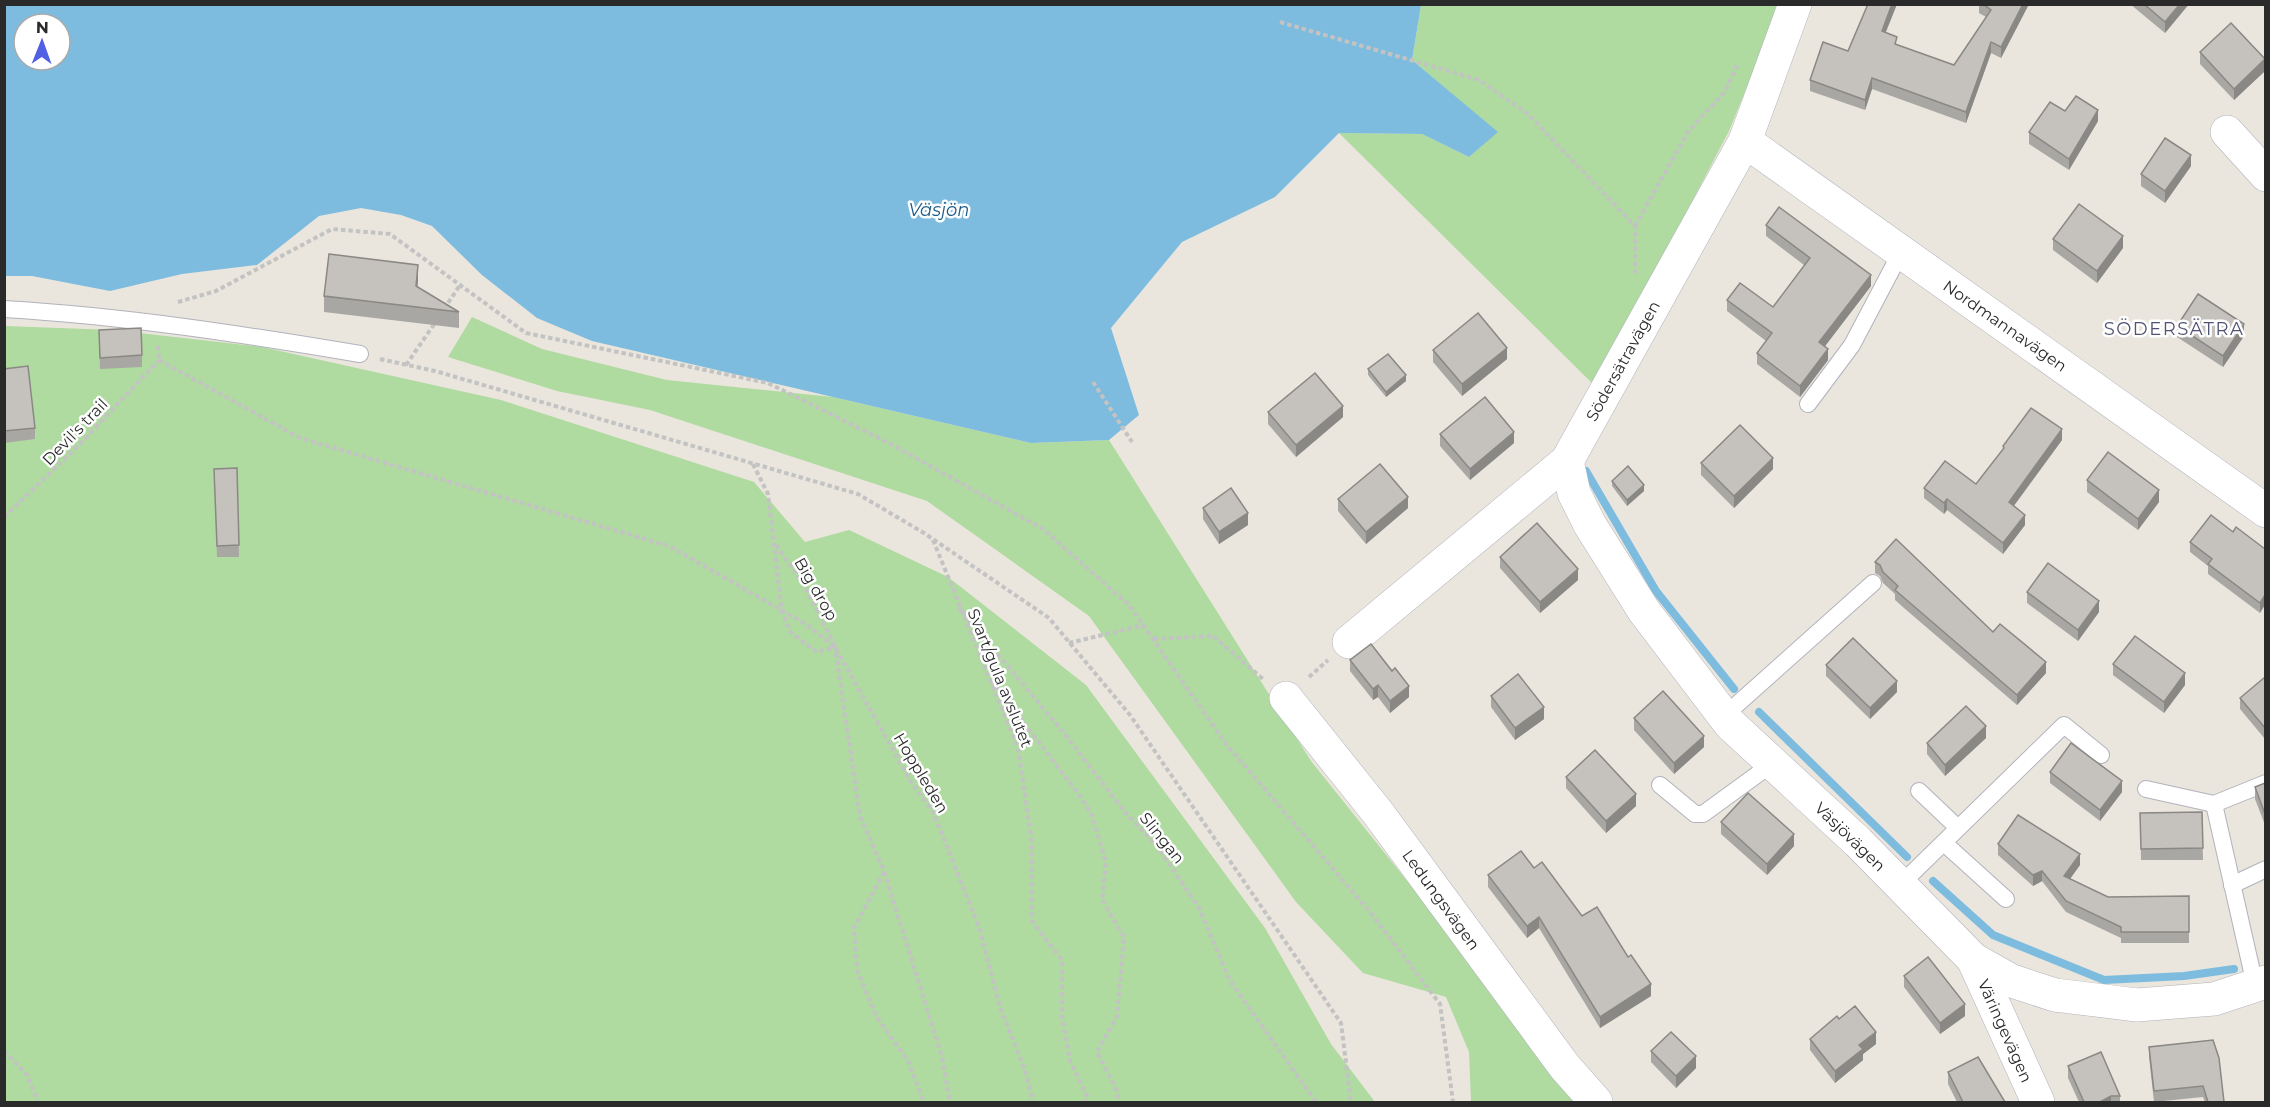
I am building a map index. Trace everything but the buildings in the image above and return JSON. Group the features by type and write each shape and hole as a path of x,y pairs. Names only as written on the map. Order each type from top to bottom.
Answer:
{"street":[{"name":"Södersätravägen","path":"1349,642 1567,460 1745,141 1795,4"},
{"path":"2227,132 2261,164"},
{"name":"Nordmannavägen","path":"1745,141 2265,511"},
{"name":"Väsjövägen","path":"1567,460 1574,493 1590,525 1644,611 1724,716 1900,885 1973,959 2012,981 2055,995 2137,1005 2214,999 2260,984"},
{"name":"Ledungsvägen","path":"1286,698 1378,813 1566,1067 1596,1102"},
{"name":"Väringevägen","path":"1973,959 2038,1102"}],"lane":[{"path":"1808,404 1852,345 1901,252"},
{"path":"4,309 95,314 225,331 360,354"},
{"path":"1724,716 1873,583"},
{"path":"1900,885 2064,725 2101,755"},
{"path":"1660,785 1695,814 1703,814 1773,763"},
{"path":"2146,789 2214,804 2265,783"},
{"path":"1919,791 1958,828"},
{"path":"2214,804 2232,885 2260,984"},
{"path":"1944,843 2006,899"},
{"path":"2232,885 2265,869"}],"path":[{"path":"1280,22 1479,81 1527,112 1635,226"},
{"path":"1647,319 1634,273 1635,226 1689,130 1725,92 1742,53"},
{"path":"175,303 216,291 332,229 390,234 526,333 768,383 879,438 1042,530 1129,605 1226,744 1370,912 1440,1004 1452,1102"},
{"path":"442,312 460,285"},
{"path":"406,365 436,320"},
{"path":"360,354 406,365 858,494 932,538 1049,618 1130,715 1341,1023 1351,1102"},
{"name":"Devil's trail","path":"4,517 78,446 159,360"},
{"name":"Hoppleden","path":"159,360 300,438 669,546 804,623 836,647 910,780 934,814 980,930 999,1004 1026,1073 1033,1102"},
{"path":"1093,382 1132,442"},
{"path":"753,463 768,494 782,612 791,633 817,652 836,647 860,816 884,871 942,1057 950,1102"},
{"name":"Svart/gula avslutet","path":"932,538 1018,748 1032,844 1032,921 1062,960 1062,1016 1070,1061 1088,1098 1085,1102"},
{"name":"Big drop","path":"775,543 804,585 836,647"},
{"name":"Slingan","path":"959,608 1063,732 1124,812 1157,846 1199,908 1230,981 1316,1102"},
{"path":"1070,643 1144,625"},
{"path":"1154,639 1213,636 1286,698 1349,642"},
{"path":"988,677 1080,796 1092,815 1106,863 1102,900 1124,937 1117,1016 1097,1052 1117,1091 1118,1102"},
{"path":"884,871 854,928 857,970 876,1016 908,1061 924,1102"},
{"path":"5,1053 27,1075 38,1102"}],"green space":[{"path":"1421,5 1780,5 1729,131 1595,386 1339,133 1422,134 1469,157 1497,132 1412,60"},
{"path":"472,317 542,349 667,380 833,397 1031,443 1109,440 1311,761 1584,1102 1471,1102 1469,1052 1446,997 1363,973 1296,902 1089,616 927,501 650,410 557,391 448,357"},
{"path":"5,326 113,330 262,347 501,400 754,482 805,542 849,530 948,577 1086,685 1265,928 1331,1044 1375,1102 5,1102"}],"water":[{"name":"Väsjön","path":"4,5 1421,5 1412,60 1498,132 1469,157 1422,134 1339,133 1275,197 1182,242 1111,328 1139,415 1109,440 1031,443 592,341 537,318 482,275 432,226 401,215 361,208 319,216 257,265 182,274 110,291 32,276 5,276"}],"waterway":[{"path":"1586,471 1656,591 1734,689"},
{"path":"1759,712 1907,857"},
{"path":"1933,881 1993,935 2104,980 2184,976 2234,969"}],"district":[{"name":"SÖDERSÄTRA","path":"2174,329"}]}
